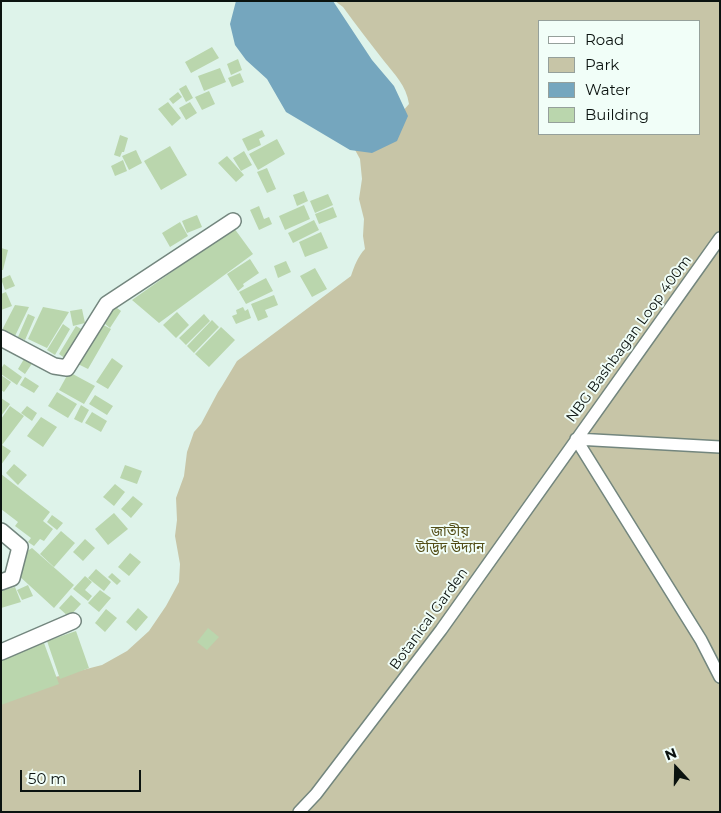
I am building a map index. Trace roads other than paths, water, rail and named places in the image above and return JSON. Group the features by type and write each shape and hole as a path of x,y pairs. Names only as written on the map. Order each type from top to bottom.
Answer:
{"street":[{"path":"1,338 8,340 54,366 67,368 107,304 233,221"},
{"name":"NBG Bashbagan Loop 400m","path":"576,439 720,238"},
{"path":"576,439 701,640 720,677"},
{"name":"NBG Bashbagan Loop 400m","path":"576,439 720,447"},
{"name":"Botanical Garden","path":"299,812 316,794 441,630 576,439"},
{"path":"1,531 20,547 12,578 1,582"},
{"path":"1,652 73,621"}],"water":[{"path":"236,1 333,1 372,60 394,86 408,116 397,141 372,153 350,150 286,112 267,79 246,60 235,45 230,24"}],"park label":[{"name":"জাতীয় উদ্ভিদ উদ্যান","path":"450,540"}]}
